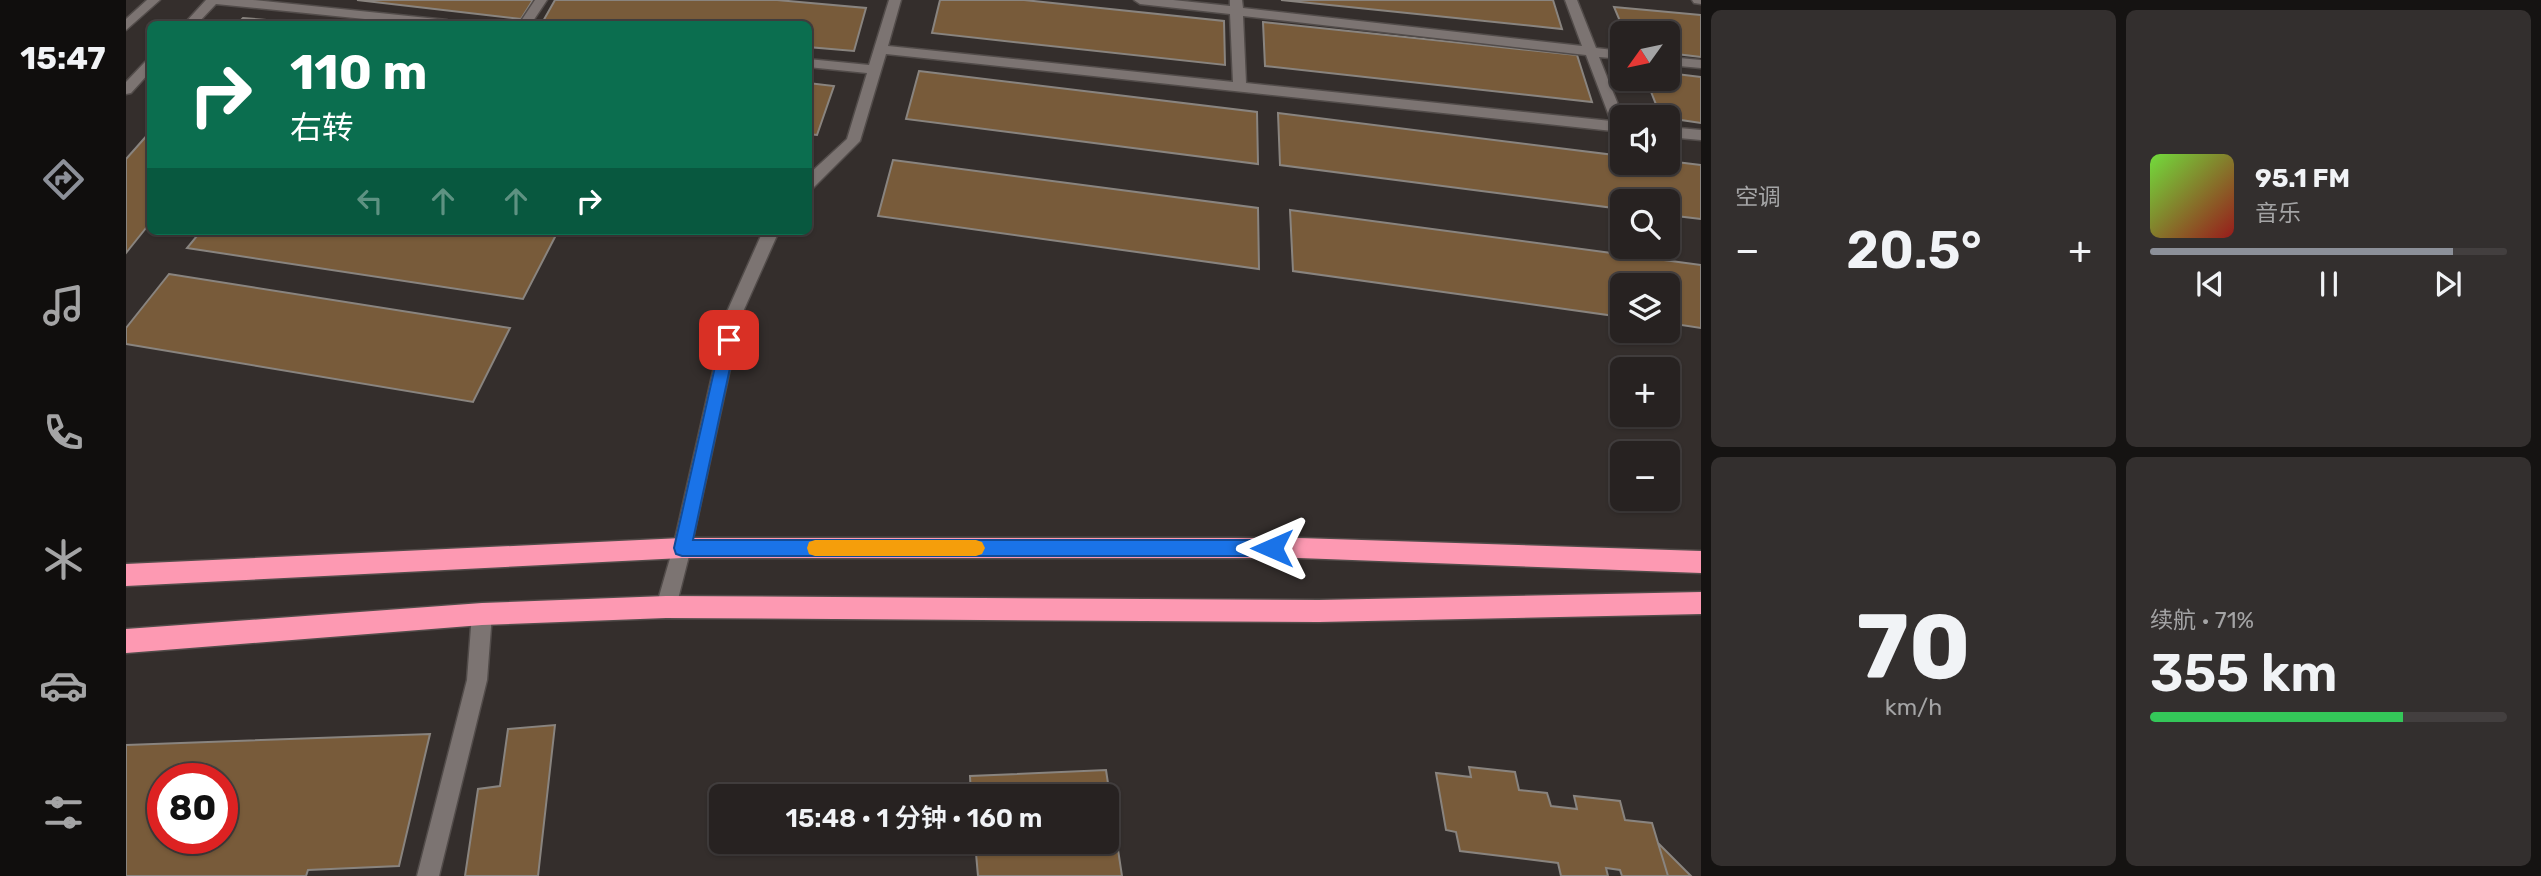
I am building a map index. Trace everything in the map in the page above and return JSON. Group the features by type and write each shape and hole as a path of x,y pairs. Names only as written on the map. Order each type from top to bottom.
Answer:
{"highway":[{"path":"126,575 682,548 1299,548 1701,562"},
{"path":"126,641 482,614 666,607 1319,611 1701,603"}],"street":[{"path":"126,26 154,0"},
{"path":"193,21 215,0 418,21"},
{"path":"528,21 541,0"},
{"path":"812,180 853,141 895,0"},
{"path":"1140,0 1236,6 1610,54"},
{"path":"1571,0 1612,105"},
{"path":"1236,6 1240,87"},
{"path":"881,49 1610,126"},
{"path":"1680,62 1701,64"},
{"path":"812,63 874,70"},
{"path":"126,90 147,68"},
{"path":"1680,133 1701,135"},
{"path":"666,607 682,548 734,314 768,235"},
{"path":"428,876 477,680 482,614"}],"building":[{"path":"357,0 533,0 521,19"},
{"path":"555,0 777,0 866,8 854,51 812,47 812,21 543,21"},
{"path":"940,0 1024,0 1224,21 1225,65 932,33"},
{"path":"1281,0 1553,0 1562,29"},
{"path":"1614,7 1701,15 1701,57 1680,54 1680,21 1620,21"},
{"path":"243,18 280,21 240,21"},
{"path":"1263,22 1577,55 1592,102 1265,66"},
{"path":"919,71 1257,112 1258,164 906,119"},
{"path":"1680,74 1701,77 1701,123 1680,120 1680,105 1656,105 1651,91 1680,91"},
{"path":"812,83 834,86 817,135 812,134"},
{"path":"1278,113 1610,154 1610,175 1680,175 1680,162 1701,165 1701,219 1680,216 1680,189 1610,189 1610,207 1280,165"},
{"path":"147,135 147,227 126,253 126,159"},
{"path":"893,160 1258,208 1259,269 878,216"},
{"path":"1290,210 1610,253 1610,259 1656,259 1701,265 1701,328 1680,325 1680,273 1610,273 1610,315 1293,271"},
{"path":"198,235 556,235 523,299 187,248"},
{"path":"169,274 510,328 473,402 126,344 126,328"},
{"path":"555,725 538,876 465,876 478,789 500,786 508,729"},
{"path":"430,734 399,866 308,870 306,876 126,876 126,745"},
{"path":"1469,767 1515,772 1519,790 1547,793 1551,806 1577,809 1574,796 1620,801 1625,820 1652,823 1668,876 1622,876 1620,870 1606,868 1608,876 1561,876 1558,863 1460,851 1456,832 1446,830 1436,773 1471,777"},
{"path":"1106,770 1108,784 970,784 970,776"},
{"path":"1658,843 1691,876 1668,876"},
{"path":"976,854 1119,854 1122,876 978,876"}],"slow traffic":[{"path":"815,548 976,548"}],"route":[{"path":"729,340 682,548 1272,548"}]}
